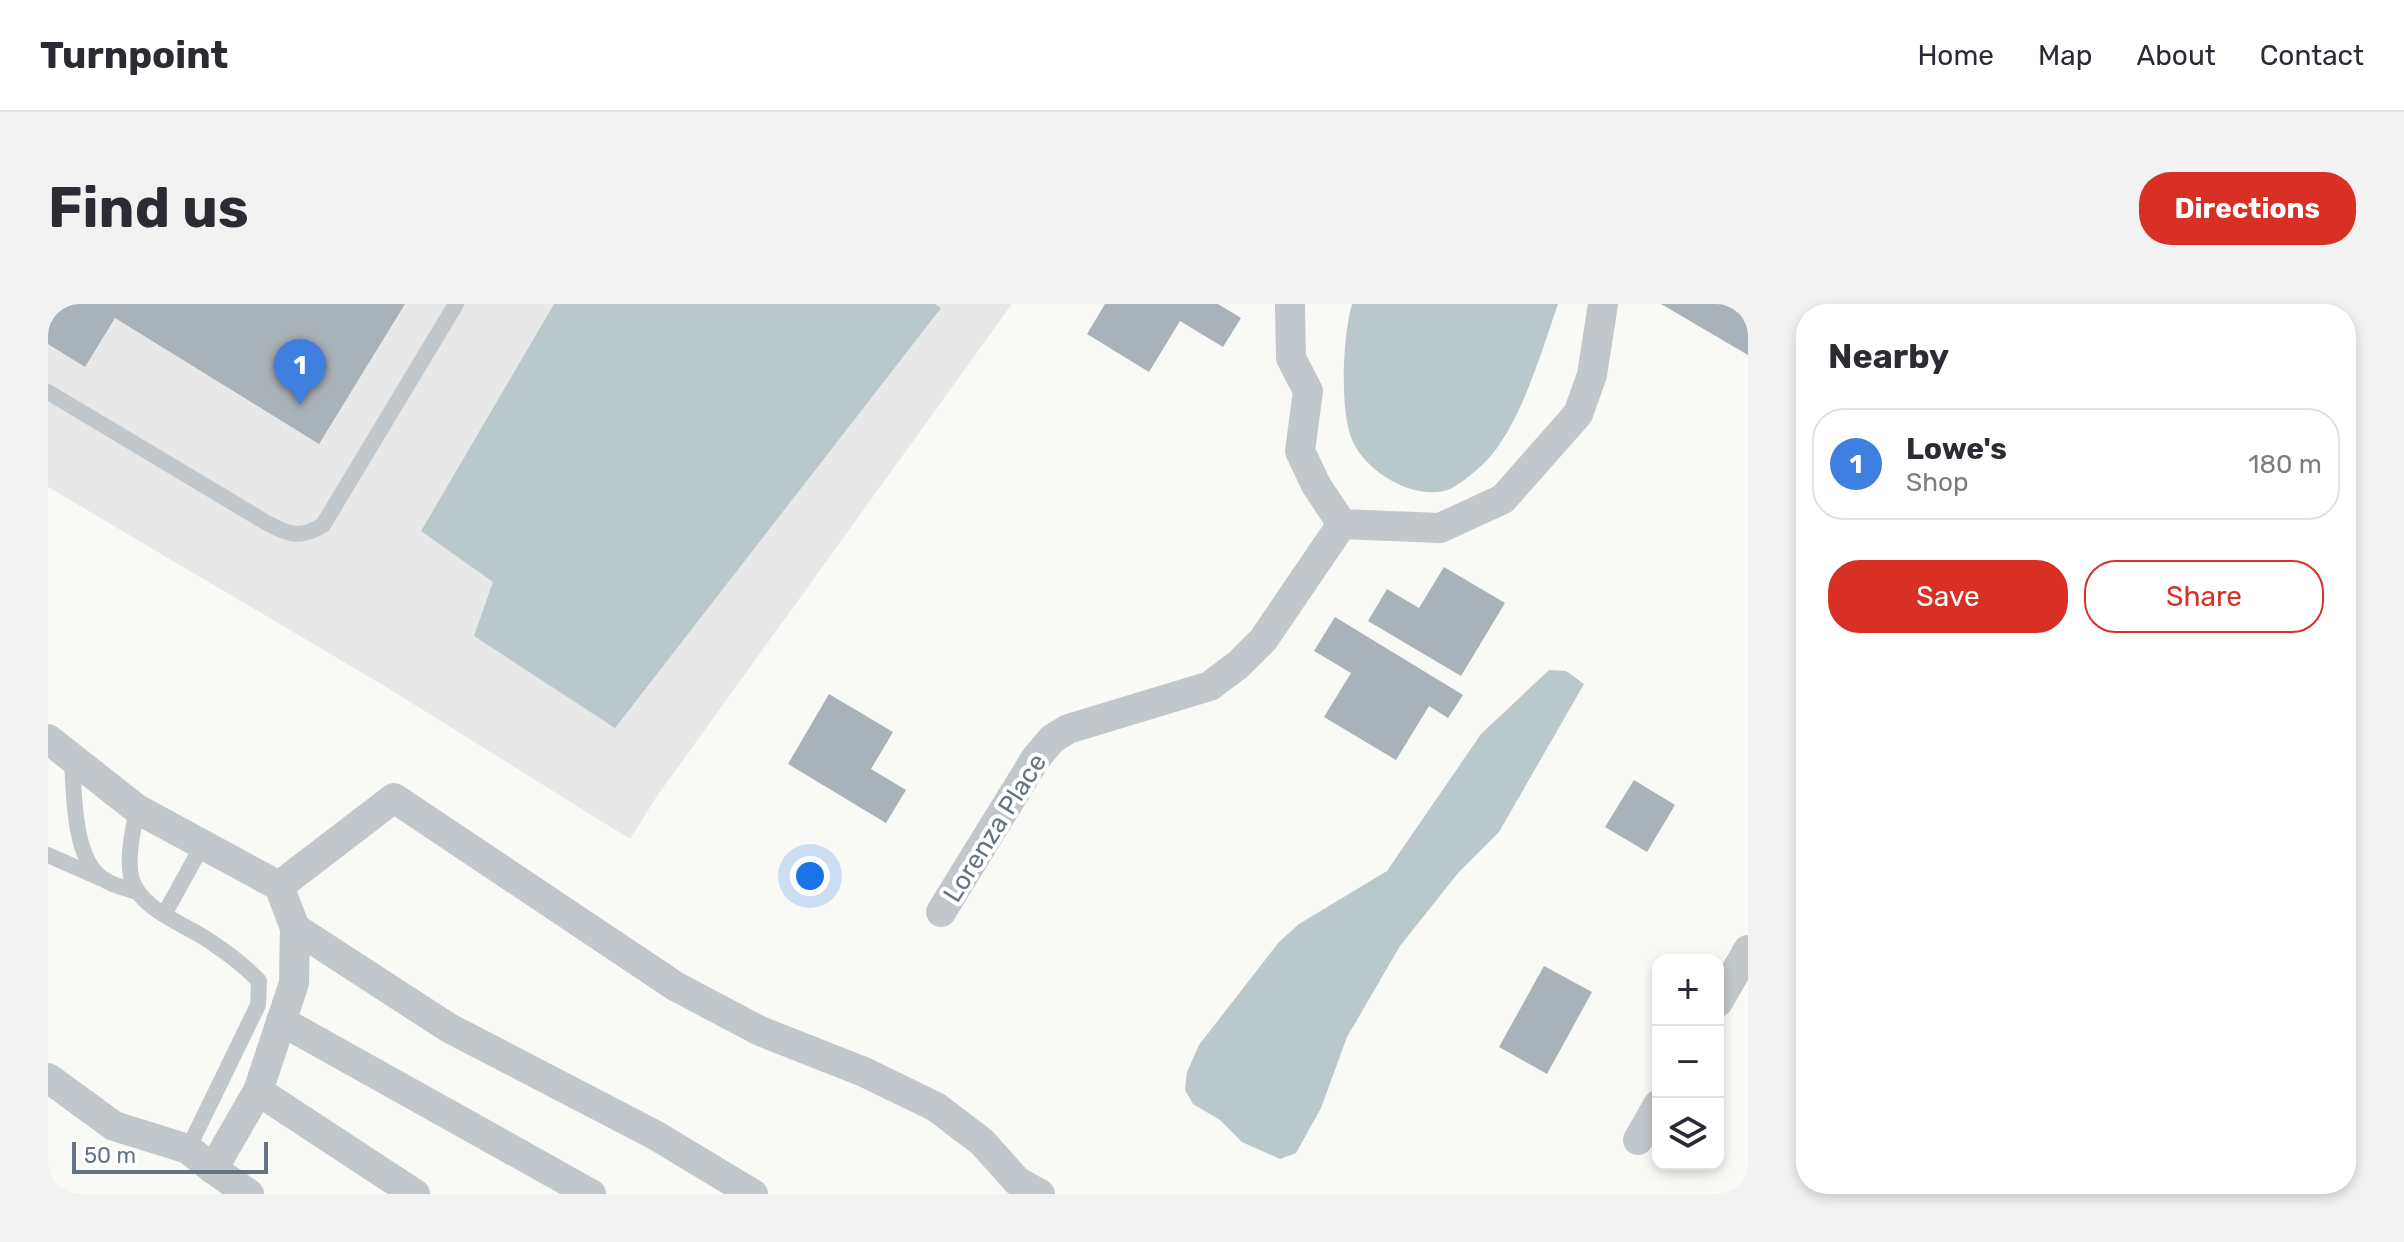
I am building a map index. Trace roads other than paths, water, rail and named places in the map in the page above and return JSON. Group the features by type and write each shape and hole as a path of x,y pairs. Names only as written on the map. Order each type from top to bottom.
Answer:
{"street":[{"path":"1290,304 1291,358 1308,391 1300,451 1316,485 1342,524 1440,528 1503,499 1578,414 1592,375 1603,304"},
{"name":"Lorenza Place","path":"941,912 1036,758 1052,739 1068,729 1210,686 1263,640 1342,524"},
{"path":"57,752 137,809 279,886 295,928 294,983 269,1013 258,1091 213,1169"},
{"path":"279,886 394,798 675,986 760,1031 864,1072 936,1107 982,1142 1017,1181 1040,1194"},
{"path":"295,928 449,1028 655,1135 753,1194"},
{"path":"1724,992 1748,950"},
{"path":"269,1013 591,1194"},
{"path":"48,1078 114,1126 188,1149 249,1194"},
{"path":"258,1091 415,1194"},
{"path":"1638,1140 1652,1116"}],"lane":[{"path":"48,392 267,523 290,535 307,535 323,525 456,304"},
{"path":"57,752 76,813 85,857 100,878"},
{"path":"137,809 130,853 131,875 137,892"},
{"path":"165,913 203,844"},
{"path":"48,855 137,892 246,967 259,981 269,1013 188,1149"}],"place":[{"name":"Lowe's","path":"300,405"}]}
